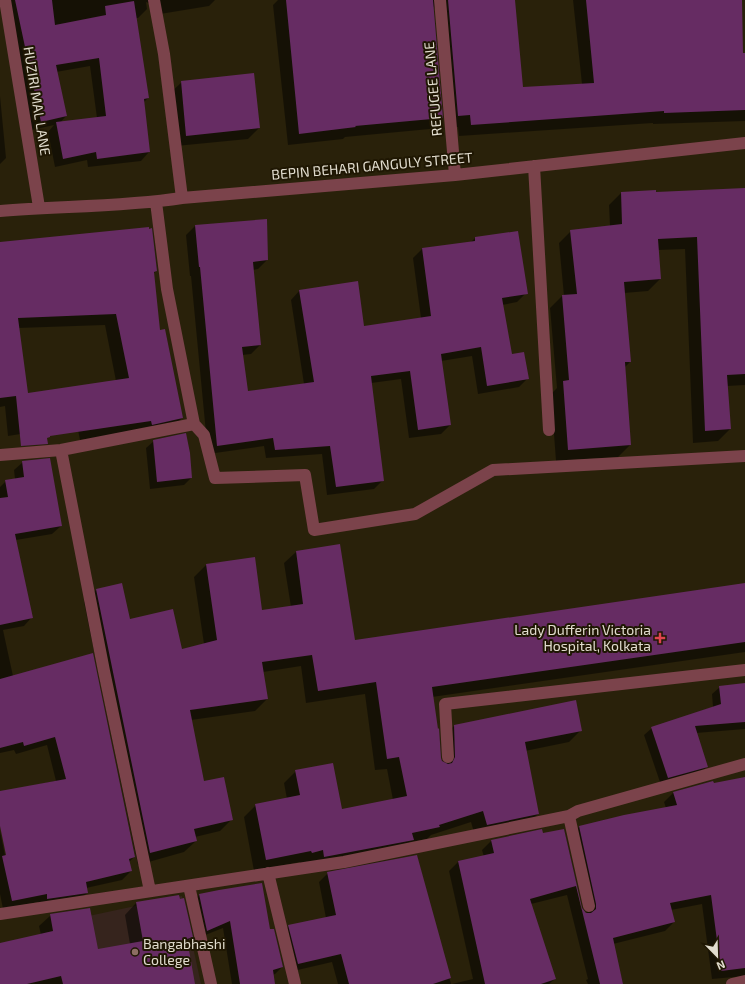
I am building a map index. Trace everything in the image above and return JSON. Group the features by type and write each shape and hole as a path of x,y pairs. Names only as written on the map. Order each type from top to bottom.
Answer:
{"street":[{"name":"HUZIRI MAL LANE","path":"5,0 39,208"},
{"path":"154,0 164,54 182,198"},
{"name":"REFUGEE LANE","path":"440,0 456,175"},
{"name":"BEPIN BEHARI GANGULY STREET","path":"0,211 156,202 182,198 456,175 745,143"},
{"path":"534,166 549,430"},
{"path":"156,202 167,289 194,424 204,435 215,478 305,475 314,530 414,514 493,470 745,456"},
{"path":"0,455 61,450 194,424"},
{"path":"61,450 104,671 150,890"},
{"path":"448,757 445,704 745,670"},
{"path":"0,914 150,890 189,886 344,862 569,816 578,811 745,764"},
{"path":"569,816 589,906"},
{"path":"268,873 295,984"},
{"path":"189,886 211,984"},
{"path":"732,984 745,981"}],"shaded area":[{"name":"Bangabhashi College","path":"182,896 201,984 84,984 70,920"}],"building":[{"path":"15,0 52,0 55,25 106,15 105,6 134,1 149,98 144,99 150,152 97,159 96,152 63,159 56,122 106,116 99,58 56,65 67,116 41,122"},
{"path":"286,0 433,0 443,118 355,126 356,127 299,134"},
{"path":"448,0 515,0 523,87 594,83 586,0 742,0 743,53 745,53 745,110 664,113 664,111 471,125 470,115 458,116"},
{"path":"254,73 260,128 186,136 181,81"},
{"path":"745,188 745,374 727,375 731,429 705,431 697,237 658,239 661,279 624,282 631,362 625,362 631,445 568,450 563,381 569,380 562,295 577,294 570,230 622,224 621,192"},
{"path":"267,219 268,260 253,262 261,345 242,347 248,391 314,382 299,290 358,281 364,326 431,316 422,248 475,241 475,237 518,231 528,294 502,298 512,354 524,352 529,379 487,386 481,347 441,354 451,425 418,430 410,371 371,376 384,481 336,487 330,446 275,450 273,438 217,446 195,225"},
{"path":"149,227 149,229 152,228 157,271 154,272 160,330 165,329 183,418 152,425 151,421 50,436 47,438 48,444 21,446 16,396 0,398 0,242","holes":["116,314 129,378 28,393 18,318"]},
{"path":"186,433 190,453 192,478 157,482 153,440"},
{"path":"50,458 62,526 15,534 33,618 0,625 0,498 8,497 5,480 24,477 22,461"},
{"path":"340,544 355,640 745,583 745,642 432,687 438,729 439,728 441,758 442,761 448,764 452,763 455,757 454,725 576,700 582,731 525,742 539,814 487,825 483,811 439,825 440,827 412,833 414,840 324,857 323,850 266,860 255,804 300,795 295,770 333,763 342,809 407,796 399,757 387,759 376,682 318,691 312,655 262,662 268,699 190,710 204,781 224,777 233,820 194,829 197,841 150,853 96,589 122,583 130,619 173,609 182,649 217,640 206,564 255,557 262,610 303,604 296,551"},
{"path":"93,653 135,857 129,859 132,871 86,882 88,893 47,899 47,894 12,901 2,856 6,855 0,826 0,791 66,779 55,737 24,746 23,742 0,748 0,679"},
{"path":"745,683 745,722 695,726 708,767 668,778 651,727 721,704 719,686"},
{"path":"745,777 745,968 721,971 711,895 670,903 675,922 613,938 623,984 600,984 576,886 530,899 556,979 541,984 485,984 458,861 494,853 491,840 542,829 543,833 564,829 582,908 586,913 591,913 596,909 596,904 579,826 624,815 677,805 673,792 713,781 714,783"},
{"path":"417,855 451,978 433,984 349,984 341,954 298,964 288,925 336,915 327,872"},
{"path":"262,883 270,929 274,929 283,967 273,970 275,984 240,984 230,921 207,931 199,894"},
{"name":"Bangabhashi College","path":"179,895 180,899 184,898 193,937 187,939 195,984 63,984 61,976 27,984 0,984 0,943 53,931 50,914 90,908 98,949 143,941 136,902"}],"place":[{"name":"Lady Dufferin Victoria Hospital, Kolkata","path":"660,638"},
{"name":"Bangabhashi College","path":"135,952"}]}
